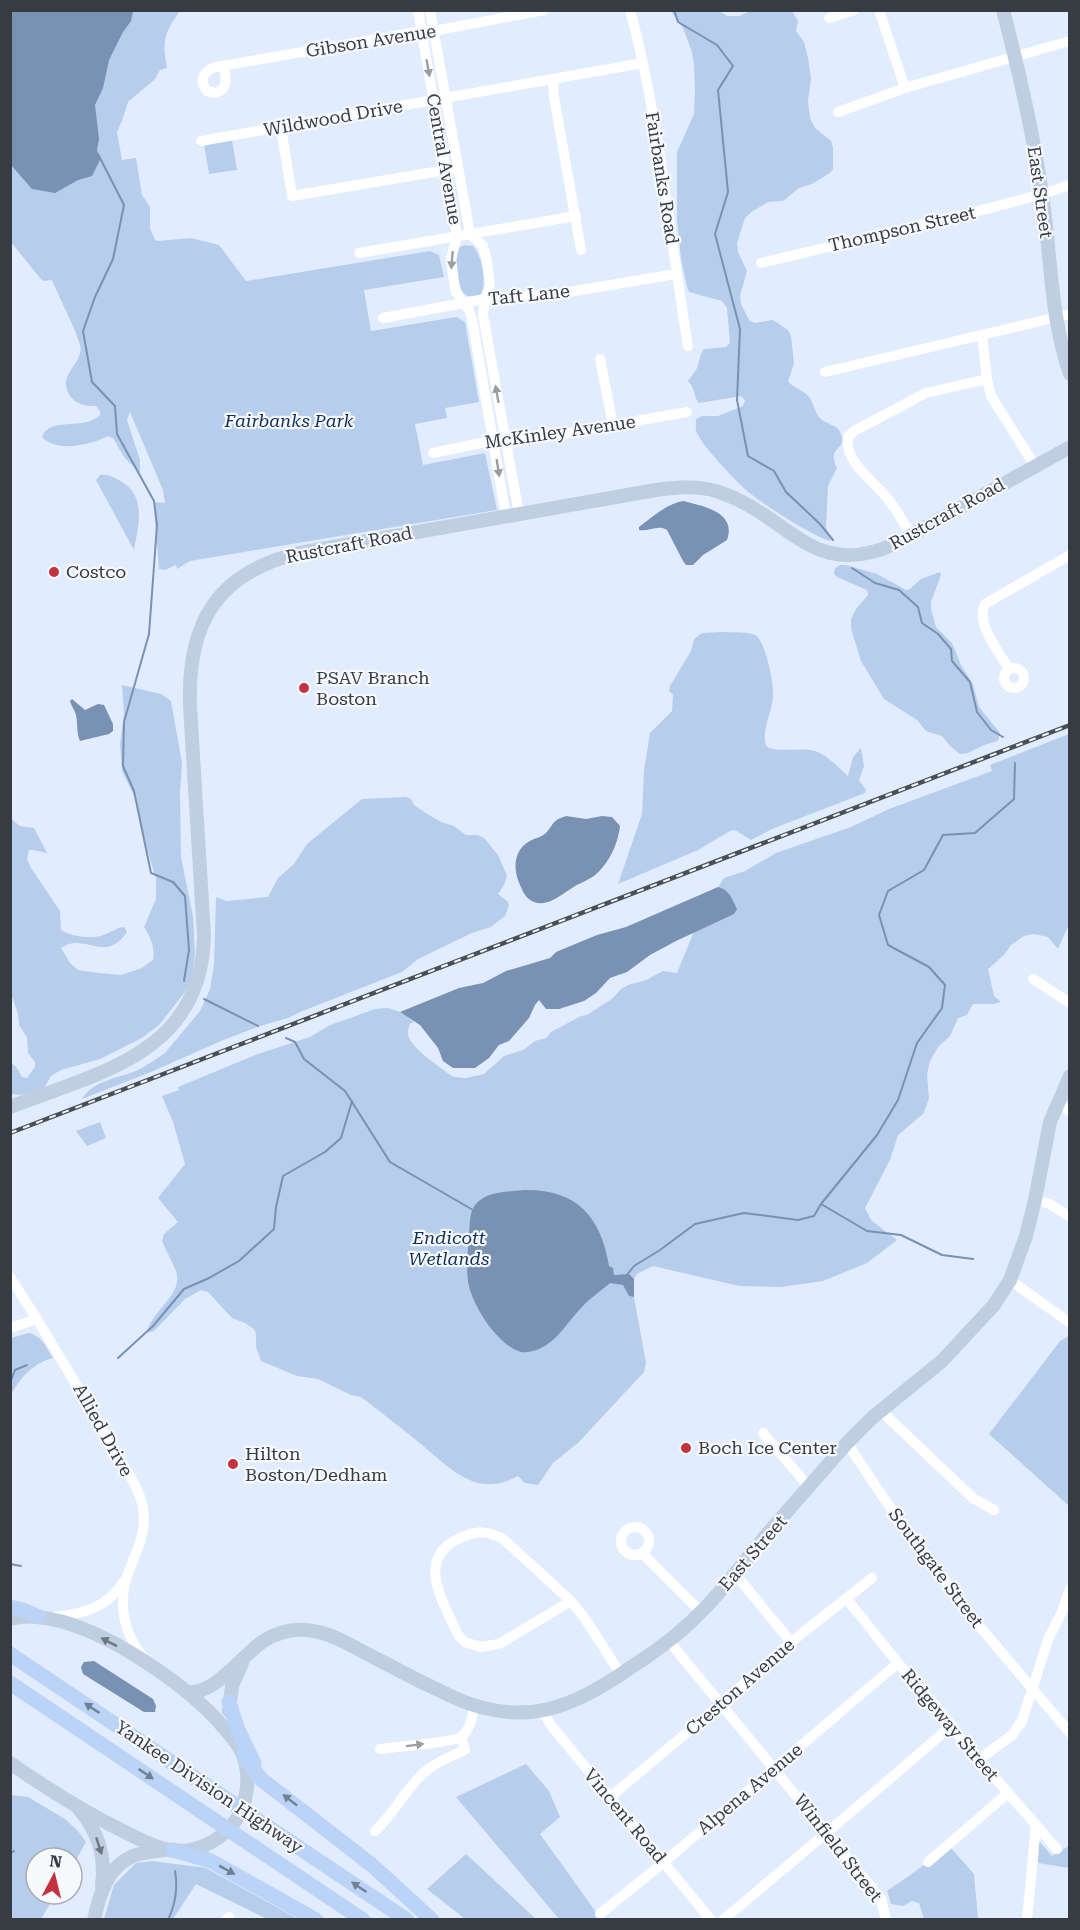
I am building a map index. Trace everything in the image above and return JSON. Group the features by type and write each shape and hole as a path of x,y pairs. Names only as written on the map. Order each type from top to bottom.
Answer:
{"highway":[{"path":"10,1607 43,1617"},
{"name":"Yankee Division Highway","path":"10,1654 407,1920"},
{"name":"Yankee Division Highway","path":"10,1683 363,1920"},
{"path":"229,1702 239,1733 253,1761 270,1785"},
{"path":"242,1754 261,1779 373,1866 432,1920"},
{"path":"169,1850 214,1863 316,1920"}],"main road":[{"name":"East Street","path":"1003,10 1032,132 1063,316 1061,348 1070,374"},
{"name":"Rustcraft Road","path":"10,1107 109,1069 140,1053 160,1039 173,1026 195,989 202,964 204,936 190,706 190,669 194,645 200,628 221,596 248,572 269,561 283,557 671,488 696,487 714,490 737,500 798,539 831,554 853,555 874,552 891,546 1070,447"},
{"name":"East Street","path":"187,1692 207,1688 260,1644 280,1633 299,1630 311,1630 337,1639 435,1689 476,1706 510,1713 543,1711 577,1700 621,1675 701,1612 847,1443 880,1410 942,1361 994,1305 1010,1280 1026,1236 1050,1122 1063,1107 1070,1076"},
{"path":"10,1619 43,1617 72,1625 104,1639 187,1692 218,1721 242,1754"},
{"name":"East Street","path":"169,1850 202,1846 220,1837 238,1818 246,1795 247,1778 242,1754 232,1728 229,1702 236,1673 246,1656"},
{"path":"10,1763 74,1804 138,1839 169,1850"},
{"path":"10,1771 20,1772 32,1778"},
{"path":"74,1804 91,1825 100,1847 103,1863 101,1894"},
{"path":"94,1920 101,1894 110,1875 125,1860 138,1854 169,1850"}],"street":[{"name":"Central Avenue","path":"418,10 457,236 451,269 456,292 472,319 494,442 512,515"},
{"name":"Central Avenue","path":"430,10 471,234 483,246 486,254 490,282 483,315 506,444 512,515"},
{"name":"Gibson Avenue","path":"224,66 226,84 220,92 207,91 203,86 203,77 209,69 224,66 422,31 434,31 544,10"},
{"name":"Fairbanks Road","path":"630,10 643,63 664,180 688,346"},
{"path":"879,10 904,88"},
{"path":"829,18 851,11"},
{"path":"837,112 904,88 1070,41"},
{"name":"Wildwood Drive","path":"201,141 643,63"},
{"path":"553,79 554,97 581,250"},
{"path":"281,128 292,196 458,168"},
{"name":"Thompson Street","path":"761,262 1042,194 1070,185"},
{"path":"359,253 576,216"},
{"name":"Taft Lane","path":"383,318 486,299 543,296 676,274"},
{"path":"825,372 1063,316"},
{"path":"982,335 988,389 995,404 1035,466"},
{"path":"600,358 614,425"},
{"path":"911,535 888,499 853,460 848,446 848,437 854,431 926,393 987,379"},
{"name":"McKinley Avenue","path":"432,453 494,442 506,444 687,412"},
{"path":"1009,669 983,622 982,610 985,604 1070,555"},
{"path":"1034,979 1070,1003"},
{"path":"1035,1200 1050,1204 1070,1216"},
{"name":"Allied Drive","path":"10,1278 70,1372 141,1500 144,1523 142,1537 127,1576 114,1595 99,1606 83,1613 43,1617"},
{"path":"1010,1280 1070,1323"},
{"path":"10,1328 37,1318"},
{"path":"880,1410 974,1499 994,1510"},
{"path":"762,1433 809,1488"},
{"name":"Southgate Street","path":"847,1443 883,1497 974,1620 1070,1733"},
{"path":"571,1601 499,1644 480,1647 465,1642 458,1635 435,1578 436,1561 444,1547 461,1537 490,1532 503,1539 571,1601 621,1675"},
{"path":"642,1553 701,1612"},
{"path":"735,1574 791,1642"},
{"name":"Allied Drive","path":"127,1576 123,1606 128,1632 140,1654 159,1672"},
{"name":"Creston Avenue","path":"609,1798 791,1642 872,1578"},
{"path":"980,1759 1012,1735 1022,1721 1049,1637 1066,1617 1070,1588"},
{"name":"Ridgeway Street","path":"846,1599 952,1725 961,1739 1057,1849"},
{"name":"Winfield Street","path":"668,1640 881,1899 886,1920"},
{"name":"Alpena Avenue","path":"600,1914 898,1663"},
{"path":"380,1749 461,1737 467,1731 476,1706"},
{"name":"Vincent Road","path":"543,1711 550,1724 609,1798 711,1920"},
{"path":"723,1920 952,1725"},
{"path":"375,1831 418,1778 429,1768 465,1750 461,1737"},
{"path":"928,1862 1008,1792"},
{"path":"1027,1920 1036,1824"}],"green space":[{"name":"Fairbanks Park","path":"11,11 180,11 166,38 167,68 160,70 155,79 128,102 117,132 122,160 136,158 142,195 150,207 150,228 155,240 191,238 219,245 246,281 430,251 439,255 444,277 364,290 371,331 456,317 465,322 479,402 445,408 447,418 415,424 423,465 485,453 497,510 190,561 177,569 176,565 165,570 159,569 154,507 155,502 165,503 163,490 130,412 127,420 140,460 140,473 124,457 113,438 108,436 74,446 56,445 42,437 52,427 93,420 100,415 100,411 96,406 76,402 71,397 66,382 80,352 77,337 52,280 44,281 40,278 11,242"},
{"path":"671,11 719,11 727,16 739,16 750,11 792,11 798,21 796,31 804,42 811,78 808,101 810,118 815,128 831,141 833,169 812,184 799,188 783,201 768,202 745,218 737,243 738,252 747,271 740,296 741,304 749,320 754,323 773,320 788,330 791,336 794,364 788,381 810,398 821,419 836,427 840,432 842,443 834,455 837,468 828,486 826,527 831,541 787,519 746,490 712,455 696,431 696,419 702,416 718,416 743,406 745,400 741,396 699,403 688,381 697,368 704,349 726,347 730,343 727,308 722,301 689,292 681,259 677,220 677,152 694,114 694,64 683,28"},
{"path":"232,140 237,170 209,174 204,144"},
{"path":"464,245 473,246 481,263 484,284 480,295 468,296 460,287 457,253 458,248"},
{"path":"100,475 122,482 135,496 139,513 134,550 96,480"},
{"path":"840,565 877,574 906,590 921,579 940,572 941,575 931,602 936,627 952,643 961,665 973,684 979,707 1000,733 998,741 960,754 942,736 926,731 917,720 884,699 861,661 851,629 851,619 868,595 867,590 837,577 834,574 835,568"},
{"path":"702,633 755,635 762,644 770,670 773,691 765,732 766,746 818,752 848,776 853,757 861,748 864,766 859,780 866,790 865,793 772,829 751,840 735,830 730,831 698,850 618,884 642,814 644,771 650,733 672,711 673,695 669,691 670,686 691,651 694,639"},
{"path":"122,685 161,694 171,701 182,763 181,857 193,916 195,953 192,978 185,992 159,1025 142,1038 100,1059 61,1070 51,1076 44,1088 35,1093 11,1094 10,1062 22,1077 27,1078 35,1067 35,1062 28,1053 27,1037 19,1025 18,1014 11,996 11,819 20,826 34,828 47,853 29,850 27,859 60,911 61,930 74,935 91,937 124,927 127,932 119,941 110,946 78,943 61,948 70,963 78,970 121,975 142,968 153,960 152,943 144,927 156,899 156,878 136,800 122,771 120,744 124,714"},
{"name":"Endicott Wetlands","path":"1069,734 1069,924 1058,949 1048,937 1034,934 1024,936 1011,945 1004,955 988,969 994,996 1001,1002 973,1004 967,1015 958,1018 950,1036 938,1047 930,1061 927,1074 929,1099 923,1114 898,1135 890,1160 865,1208 871,1220 897,1240 867,1263 823,1281 781,1287 739,1286 653,1266 637,1274 627,1290 629,1296 634,1297 646,1363 644,1372 578,1443 553,1463 538,1485 525,1483 518,1476 493,1484 469,1480 445,1464 361,1397 351,1395 318,1379 297,1376 261,1361 256,1347 254,1329 232,1318 208,1292 201,1290 185,1299 154,1331 147,1333 149,1325 171,1296 177,1280 176,1271 162,1241 164,1234 178,1222 158,1198 185,1164 173,1122 162,1096 179,1090 178,1087 258,1054 310,1037 328,1026 375,1009 388,1008 400,1012 414,1022 410,1024 408,1031 412,1043 450,1075 466,1078 484,1074 504,1056 523,1050 535,1041 546,1038 551,1032 587,1015 628,985 646,980 663,971 677,973 701,914 724,878 745,871 776,853 851,827 889,809 992,771 990,765"},
{"path":"406,797 411,799 414,805 441,822 454,826 466,835 478,835 484,838 498,855 507,876 498,894 508,902 509,906 505,916 491,927 472,933 418,959 402,972 288,1018 221,1041 82,1099 86,1093 99,1084 136,1071 165,1053 200,1011 210,989 214,965 216,897 227,901 268,897 278,878 294,864 307,844 362,799"},
{"path":"100,1122 106,1138 87,1146 76,1131"},
{"path":"29,1333 40,1339 53,1358 28,1372 11,1395 11,1338"},
{"path":"1069,1336 1069,1506 989,1434 1060,1341"},
{"path":"526,1764 549,1791 560,1817 540,1834 601,1919 559,1919 456,1797"},
{"path":"10,1795 28,1797 65,1819 86,1842 84,1846 24,1846 24,1906 49,1906 41,1919 11,1919"},
{"path":"1039,1841 1052,1856 1069,1846 1069,1868 1038,1863"},
{"path":"950,1847 974,1874 978,1919 924,1919 919,1903 912,1901 903,1906 891,1904 887,1891"},
{"path":"466,1854 536,1919 465,1919 427,1889"},
{"path":"152,1861 206,1868 298,1919 267,1919 196,1884 173,1919 104,1919 114,1885 136,1863"}],"shaded area":[{"path":"10,11 133,11 131,21 109,60 103,88 95,105 99,139 97,150 100,160 92,176 78,180 55,193 32,189 11,165"},
{"path":"683,501 716,512 723,517 729,530 727,540 703,555 693,565 686,565 664,528 639,530 639,527 660,511"},
{"path":"72,699 85,710 98,704 104,705 113,724 113,731 80,741 76,715 70,701"},
{"path":"566,816 586,819 612,817 620,826 612,854 594,876 552,901 534,902 525,895 518,879 516,860 520,849 544,834 555,821"},
{"path":"718,887 725,890 732,898 737,909 734,914 676,941 650,955 627,972 610,978 596,993 584,1001 559,1009 546,1009 539,1000 529,1018 509,1041 499,1045 489,1058 475,1068 453,1068 443,1061 438,1048 420,1025 400,1012 459,988 483,983 506,971 550,958 556,952 597,935 626,927"},
{"path":"524,1190 558,1194 572,1200 583,1209 600,1233 609,1266 613,1268 614,1275 629,1274 634,1279 634,1297 629,1296 623,1285 610,1283 577,1312 552,1341 530,1352 521,1352 503,1342 487,1323 470,1290 467,1264 470,1218 474,1207 492,1194"},
{"path":"94,1661 153,1699 156,1706 155,1712 144,1712 83,1674 81,1667 84,1662"}],"waterway":[{"path":"674,10 678,22 717,45 733,66 718,90 728,192 715,234 740,329 737,400 748,456 774,471 786,492 820,524 833,540"},
{"path":"98,154 124,205 113,259 95,297 83,331 92,382 115,406 117,434 154,501 157,525 149,634 124,722 123,766 134,791 151,873 173,882 185,896 189,950 184,981"},
{"path":"852,568 875,583 899,590 918,607 922,623 938,634 951,649 952,661 970,682 977,712 991,730 1003,737"},
{"path":"973,1259 942,1255 901,1235 867,1231 821,1204 877,1135 898,1100 917,1043 942,1008 945,985 929,967 888,945 879,915 888,891 924,870 943,835 975,833 1014,799 1015,763"},
{"path":"204,999 258,1026"},
{"path":"286,1038 295,1042 304,1059 345,1091 390,1162 473,1210"},
{"path":"118,1358 153,1326 184,1289 239,1261 274,1229 283,1176 325,1152 341,1138 352,1101"},
{"path":"626,1276 634,1266 695,1224 744,1213 798,1220 814,1216 821,1204"},
{"path":"10,1383 15,1370 27,1365"},
{"path":"10,1564 21,1566"},
{"path":"10,1854 14,1851"},
{"path":"168,1920 176,1896 175,1871"}],"railway":[{"path":"10,1133 1070,725"}],"place":[{"name":"Costco","path":"54,572"},
{"name":"PSAV Branch Boston","path":"304,688"},
{"name":"Boch Ice Center","path":"686,1448"},
{"name":"Hilton Boston/Dedham","path":"233,1464"}]}
